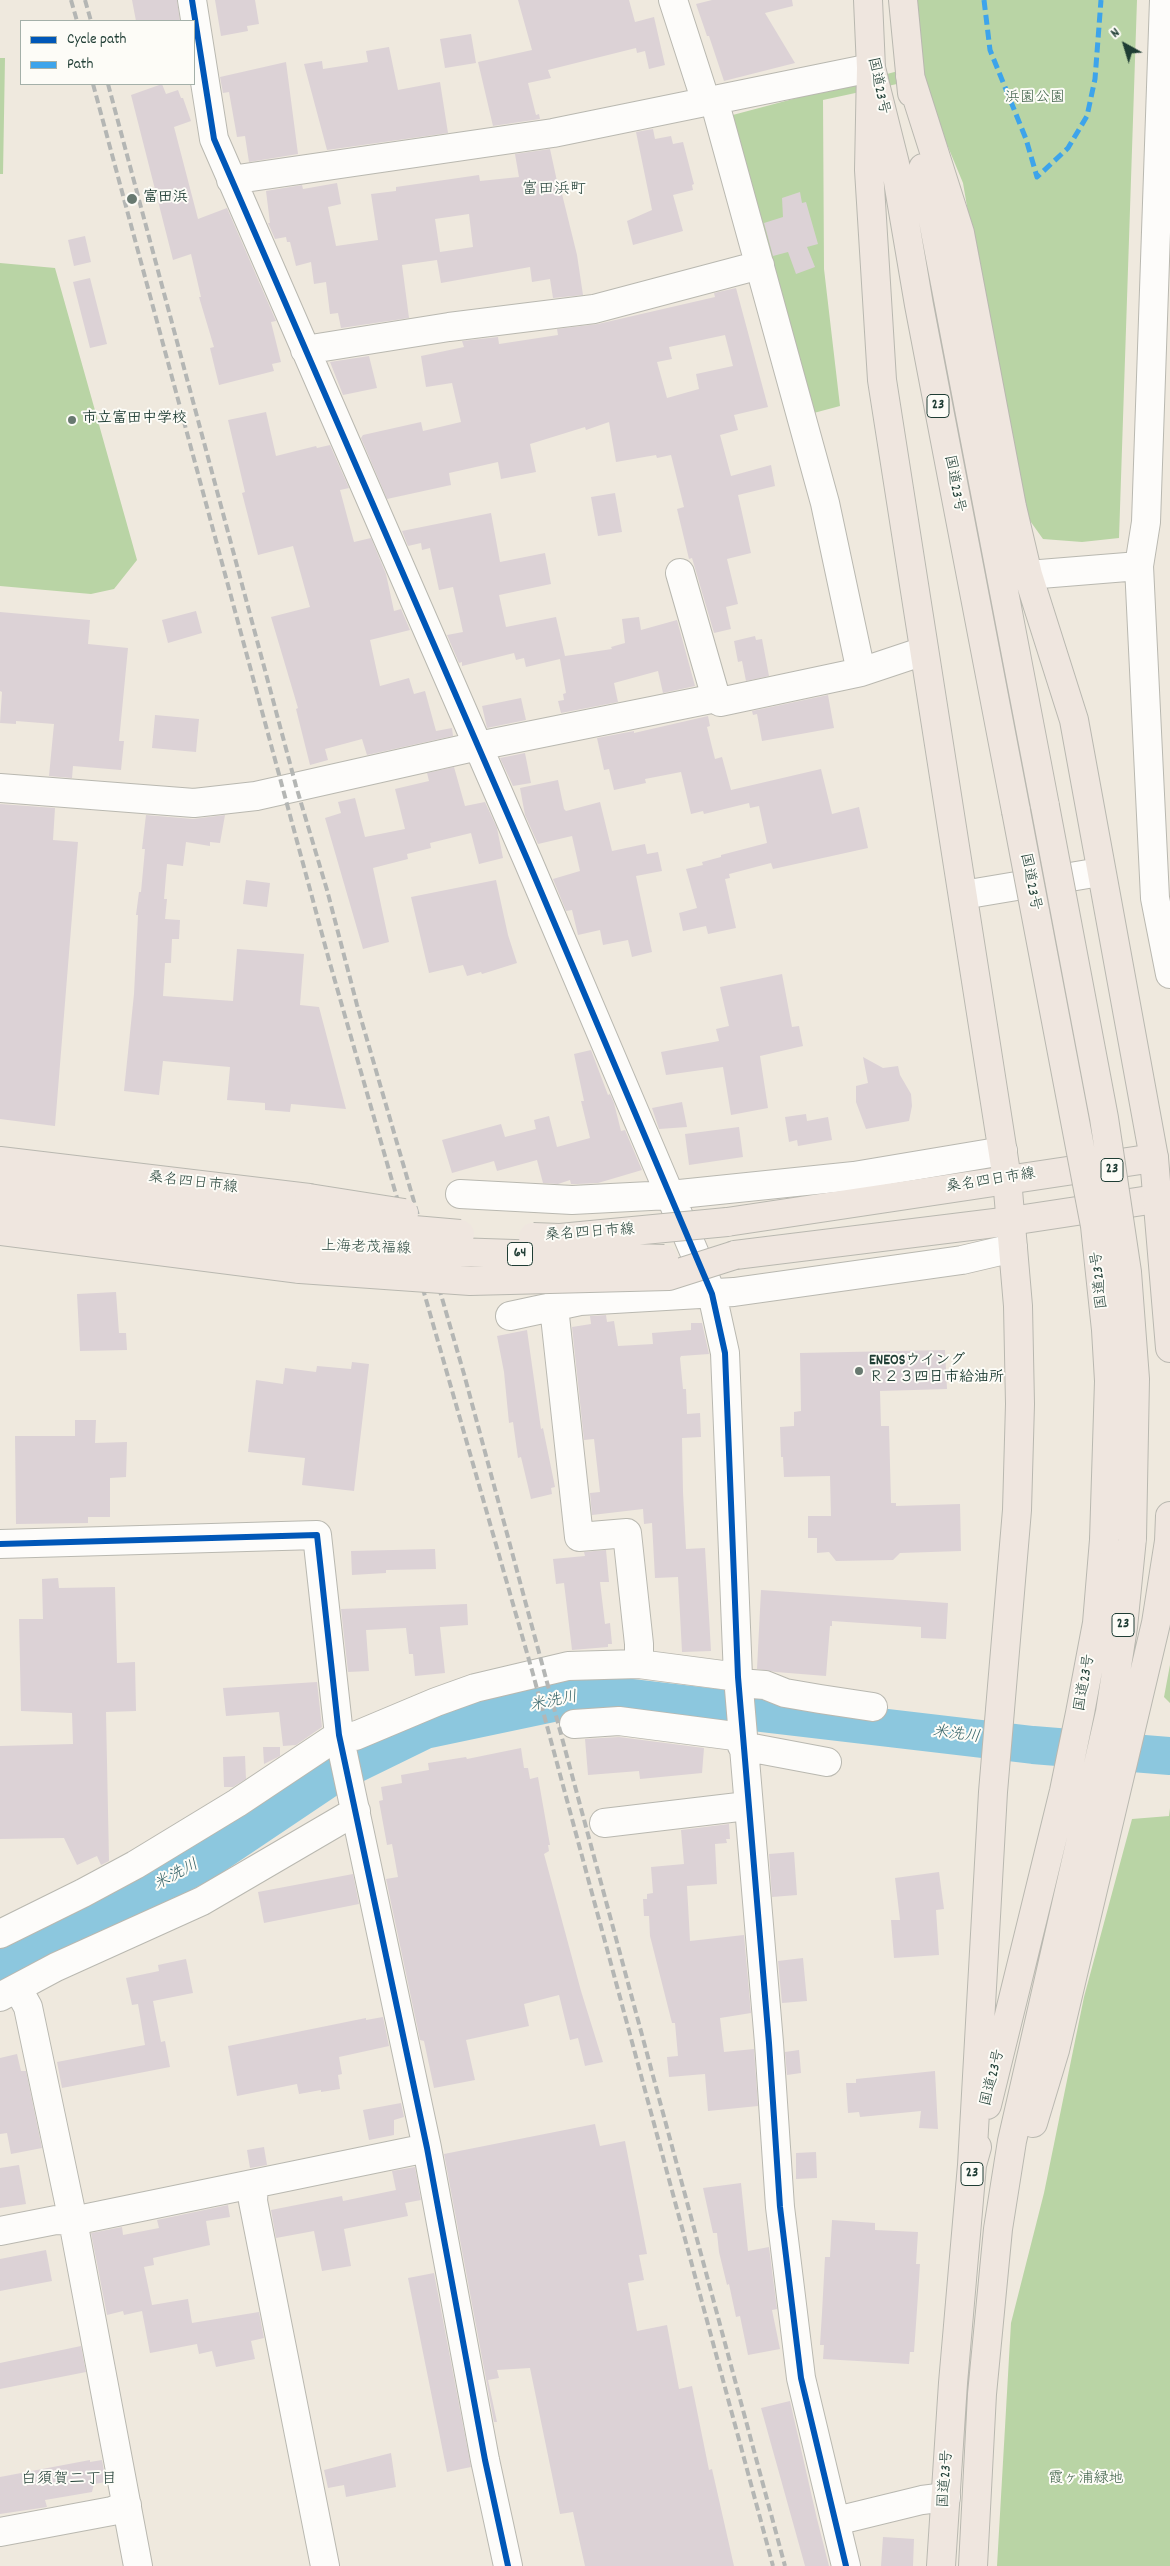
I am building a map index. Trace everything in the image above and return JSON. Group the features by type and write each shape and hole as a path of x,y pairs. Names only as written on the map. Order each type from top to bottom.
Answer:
{"main road":[{"name":"国道23号","path":"868,0 871,68 895,164 919,305 1097,1243 1109,1381 1104,1540 1096,1623 1064,1791 972,2165 953,2383 941,2566"},
{"name":"国道23号","path":"903,0 910,76 923,165 1104,1118 1127,1272 1135,1379 1132,1538 1123,1627 1123,1712 1055,2050 1014,2190 988,2317 973,2566"},
{"path":"871,68 869,170 882,380 1003,1151 1018,1306 1019,1443 1017,1510 993,1792 972,2165"},
{"path":"910,76 960,233 1012,507 1028,575 1074,720 1100,872 1162,1157 1170,1348"},
{"name":"桑名四日市線","path":"442,1234 560,1238 727,1222 1162,1157"},
{"name":"桑名四日市線","path":"0,1161 306,1234"},
{"name":"上海老茂福線","path":"0,1184 31,1200 306,1234 658,1260 735,1255 1011,1221"},
{"path":"1011,1221 1163,1198"},
{"name":"上海老茂福線","path":"0,1208 31,1200"},
{"path":"0,1231 306,1234"},
{"name":"上海老茂福線","path":"306,1234 442,1234"},
{"path":"1123,1712 1156,1623 1169,1541 1170,1516"}],"street":[{"path":"192,0 214,140 478,746 712,1294 725,1353 742,1741 769,2043 780,2207 800,2378 846,2566"},
{"path":"673,0 710,101 760,266 825,504 861,672"},
{"path":"1164,0 1164,175 1146,522 1138,566 1170,974"},
{"path":"231,180 553,133 871,68"},
{"path":"305,350 459,326 594,309 760,266"},
{"path":"1028,575 1138,566"},
{"path":"0,788 194,803 256,796 478,746 716,698 680,573"},
{"path":"720,702 861,672 924,651"},
{"path":"963,895 1100,872"},
{"path":"460,1194 572,1200 670,1195 854,1176 1003,1151"},
{"path":"572,1200 580,1301"},
{"path":"510,1316 580,1301 712,1294 962,1260 1013,1248"},
{"path":"554,1307 578,1537 627,1533 640,1644 639,1664"},
{"path":"0,1544 317,1535 340,1738 427,2148 483,2450 508,2566"},
{"path":"0,1934 83,1894 136,1865 340,1738 355,1736 436,1702 544,1671 568,1666 639,1664 739,1683 765,1685 785,1693 820,1700 873,1707"},
{"path":"574,1724 619,1721 742,1741 827,1762"},
{"path":"138,2566 73,2221 28,2007 9,1993 56,1967 202,1900 354,1804"},
{"path":"604,1823 747,1806"},
{"path":"0,2231 56,2220 73,2221 427,2148"},
{"path":"254,2184 253,2201 325,2566"},
{"path":"836,2521 922,2500 946,2497"},
{"path":"0,2532 112,2511 127,2505"}],"green space":[{"name":"浜園公園","path":"915,0 1137,0 1119,538 1082,542 1043,539 1018,504 963,183 920,79 823,100 824,269 840,406 810,414 729,116 917,66"},
{"path":"0,58 5,58 3,174 0,174"},
{"path":"0,263 55,268 137,560 114,589 91,594 0,586"},
{"path":"1170,1665 1170,1703 1164,1697"},
{"name":"霞ヶ浦緑地","path":"1170,1808 1170,2566 997,2566 1011,2323 1044,2193 1084,1997 1132,1819 1169,1816"}],"building":[{"path":"132,0 177,0 180,20 136,20"},
{"path":"215,0 255,0 259,24 247,26 248,31 221,36"},
{"path":"518,0 629,0 635,22 654,17 665,65 649,69 645,51 637,53 636,48 548,70 551,78 528,83 536,115 539,114 540,119 493,126 478,62 532,50"},
{"path":"712,0 792,0 793,6 765,13 795,63 724,81 696,4"},
{"path":"471,34 476,63 445,68 440,39"},
{"path":"389,47 398,90 440,82 448,133 327,150 304,64 322,61 323,69 368,62 366,51"},
{"path":"286,62 298,154 249,162 245,136 237,137 229,92 223,93 220,77"},
{"path":"162,85 166,94 178,90 181,98 183,98 191,121 174,127 198,219 227,208 276,321 271,322 281,362 272,364 274,371 219,385 210,348 214,347 199,297 201,297 191,254 173,260 131,95"},
{"path":"653,129 655,139 671,136 673,144 683,142 694,184 692,185 693,190 673,195 683,231 633,245 627,221 652,210 636,132"},
{"path":"550,149 560,195 562,194 577,255 583,295 553,298 550,279 532,282 530,267 441,283 437,260 402,265 409,318 341,328 338,313 330,314 326,282 314,284 311,262 296,266 290,242 287,242 286,237 275,239 268,223 270,223 266,191 302,185 303,189 337,183 341,204 328,207 336,246 378,240 371,194 396,191 396,187 479,175 480,181 519,177 515,154","holes":["469,214 473,247 440,252 435,219"]},
{"path":"800,192 802,203 806,202 818,244 807,247 815,267 796,274 788,252 773,256 764,223 783,217 782,198"},
{"path":"85,236 91,262 74,266 68,240"},
{"path":"90,278 107,344 90,348 73,282"},
{"path":"736,288 768,407 734,415 738,430 720,435 731,476 771,465 775,486 738,495 751,553 727,559 738,604 726,607 731,629 714,633 692,558 689,559 677,509 684,507 671,455 657,458 656,455 616,462 609,422 586,430 585,427 530,444 536,472 501,479 498,462 449,473 451,485 387,499 361,438 363,435 421,422 423,431 461,422 452,383 426,387 421,356 464,347 462,341 498,337 499,344 558,335 557,329 598,324 715,297 714,293","holes":["725,335 733,366 696,374 699,389 667,398 657,362 672,359 669,347"]},
{"path":"369,356 377,388 343,395 330,362"},
{"path":"266,412 276,456 316,446 317,448 330,445 349,488 340,490 354,542 371,538 386,574 394,611 401,609 410,630 370,640 380,686 409,678 414,694 425,691 436,731 452,728 453,736 367,755 362,739 325,749 328,760 310,765 296,709 298,708 271,617 310,607 293,546 258,555 242,493 245,492 228,420"},
{"path":"615,493 622,532 598,536 591,497"},
{"path":"491,513 500,562 545,553 551,584 499,595 506,627 556,617 565,656 612,649 611,647 625,643 622,619 639,617 641,630 677,620 695,686 663,693 658,671 614,683 618,702 561,713 558,701 564,700 563,694 566,693 560,659 526,667 524,658 516,660 514,653 462,666 462,662 459,663 447,635 463,632 453,587 439,590 430,548 422,550 421,543 408,546 402,531"},
{"path":"196,611 202,633 168,643 162,620"},
{"path":"0,612 90,620 88,644 128,648 119,741 124,741 121,770 73,766 72,778 49,776 54,724 16,721 16,724 0,723 2,692 0,691"},
{"path":"755,636 756,640 762,639 769,676 746,681 742,661 738,662 734,641"},
{"path":"828,695 834,728 762,741 757,714 753,715 752,711"},
{"path":"521,698 526,720 487,728 482,706"},
{"path":"155,715 199,719 196,752 152,748"},
{"path":"708,716 710,726 707,727 715,759 722,757 731,790 821,769 832,814 859,807 868,848 773,869 771,863 729,874 730,878 725,879 736,928 708,934 706,926 683,931 679,913 697,908 686,869 703,865 702,862 721,857 721,855 767,843 759,806 750,808 749,803 704,814 703,811 691,814 681,772 645,779 646,783 614,790 609,769 604,770 597,738 634,731 634,733"},
{"path":"525,753 531,783 513,786 500,758"},
{"path":"454,767 465,806 485,802 497,828 503,858 479,864 471,833 430,843 431,848 407,854 408,859 373,868 389,942 363,949 325,818 341,813 338,802 355,798 365,837 405,829 395,789 429,781 427,773"},
{"path":"558,780 566,811 600,802 612,851 645,844 647,854 658,852 662,871 636,876 652,952 632,957 628,940 603,945 600,930 578,935 572,910 566,911 553,879 580,871 572,836 538,844 525,815 520,788"},
{"path":"0,804 55,808 53,840 78,842 55,1126 0,1119"},
{"path":"146,815 193,819 225,815 220,843 210,842 210,846 186,842 183,866 167,864 164,899 167,899 165,919 180,920 179,939 172,939 171,963 165,963 163,996 233,1001 237,949 304,954 300,1005 319,1007 346,1109 291,1104 290,1112 265,1110 265,1103 227,1100 230,1067 163,1061 159,1095 124,1091 134,994 138,915 136,915 139,892 141,892 145,849 142,849"},
{"path":"246,880 270,883 267,907 243,904"},
{"path":"496,880 508,935 517,963 482,974 481,972 467,976 463,965 429,973 411,897"},
{"path":"782,974 792,1027 799,1026 803,1046 760,1056 768,1108 731,1115 723,1067 666,1075 661,1052 719,1041 716,1029 729,1026 720,987"},
{"path":"591,1050 608,1095 610,1094 614,1103 621,1131 625,1130 642,1170 598,1183 577,1184 571,1184 570,1180 558,1184 543,1183 537,1160 497,1171 494,1161 452,1173 442,1140 501,1124 505,1137 536,1129 534,1120 549,1116 557,1147 590,1138 581,1101 584,1101 574,1054"},
{"path":"863,1057 883,1068 898,1066 900,1075 911,1094 912,1106 909,1121 866,1129 856,1102 856,1086 868,1083"},
{"path":"682,1102 687,1127 659,1129 652,1108"},
{"path":"806,1114 807,1121 828,1117 832,1140 798,1146 797,1140 789,1142 785,1117"},
{"path":"739,1127 743,1157 689,1165 685,1134"},
{"path":"116,1292 119,1333 126,1333 127,1350 80,1351 77,1294"},
{"path":"606,1315 607,1322 614,1321 618,1346 653,1344 652,1333 691,1330 691,1323 702,1323 709,1354 681,1356 680,1358 683,1389 686,1389 687,1414 700,1413 701,1437 682,1438 683,1492 686,1549 705,1548 711,1651 682,1652 678,1577 655,1578 652,1523 644,1524 643,1509 592,1515 590,1493 600,1492 594,1439 584,1440 572,1327 591,1324 590,1316"},
{"path":"527,1330 541,1429 543,1428 555,1487 551,1488 552,1494 531,1499 521,1457 518,1458 513,1422 509,1423 504,1372 497,1336"},
{"path":"945,1350 947,1389 880,1391 881,1426 889,1426 891,1503 896,1503 896,1506 960,1504 961,1551 900,1553 893,1560 836,1561 829,1552 817,1553 817,1538 808,1538 808,1516 831,1516 830,1476 784,1477 783,1457 781,1457 780,1427 794,1426 794,1412 801,1411 800,1353"},
{"path":"352,1362 369,1364 354,1491 302,1485 305,1458 248,1452 256,1380 283,1384 285,1368 316,1372 317,1366 351,1369"},
{"path":"75,1420 96,1420 95,1443 127,1442 126,1477 110,1478 110,1517 88,1517 88,1523 16,1524 15,1436 75,1436"},
{"path":"435,1549 436,1569 386,1570 386,1573 352,1575 351,1551"},
{"path":"606,1550 609,1582 600,1582 605,1624 610,1623 612,1644 608,1644 608,1647 572,1650 564,1583 556,1584 553,1559 585,1556 584,1552"},
{"path":"58,1578 59,1588 115,1587 117,1663 135,1662 136,1711 106,1712 109,1861 101,1865 97,1856 77,1865 64,1838 0,1839 0,1746 73,1744 72,1713 21,1711 19,1619 43,1619 42,1579"},
{"path":"761,1590 948,1603 946,1639 921,1638 921,1627 832,1621 826,1676 757,1669"},
{"path":"467,1604 468,1625 440,1627 445,1673 415,1676 413,1654 409,1654 406,1628 366,1630 369,1671 348,1672 341,1609"},
{"path":"317,1682 322,1727 296,1745 283,1746 279,1712 226,1716 223,1688"},
{"path":"619,1737 704,1748 702,1773 640,1779 639,1771 588,1775 585,1739"},
{"path":"263,1747 280,1747 280,1756 264,1764"},
{"path":"521,1748 524,1768 528,1768 530,1779 538,1777 550,1845 548,1845 549,1851 544,1854 581,1991 603,2062 585,2066 578,2038 570,2040 559,1995 524,2004 529,2026 466,2040 475,2080 434,2088 424,2041 420,2040 386,1879 398,1877 392,1844 387,1845 379,1801 383,1800 381,1787 402,1783 401,1775 429,1770 428,1763 466,1757 467,1759"},
{"path":"245,1756 246,1779 233,1787 224,1787 223,1757"},
{"path":"729,1824 730,1839 726,1839 727,1843 715,1844 717,1884 687,1886 690,1941 744,1935 751,2013 720,2018 724,2052 754,2049 758,2106 708,2111 705,2074 669,2077 667,2057 678,2056 675,2023 672,2023 650,1936 649,1916 644,1916 643,1899 647,1899 647,1894 653,1893 651,1867 684,1864 681,1830"},
{"path":"794,1852 797,1895 772,1897 769,1854"},
{"path":"939,1872 944,1909 936,1910 939,1955 894,1958 891,1920 900,1920 895,1878"},
{"path":"353,1874 359,1904 264,1923 258,1892"},
{"path":"803,1958 807,2001 782,2003 778,1961"},
{"path":"186,1959 193,1993 153,2001 161,2042 165,2041 170,2067 62,2088 57,2062 145,2045 138,2004 132,2005 126,1978 159,1971 158,1965"},
{"path":"383,2017 389,2046 339,2057 342,2074 338,2075 340,2089 299,2094 297,2084 237,2096 228,2046 366,2018 366,2020"},
{"path":"799,2050 801,2073 787,2075 785,2052"},
{"path":"17,2054 21,2071 26,2071 42,2148 11,2154 7,2133 0,2134 0,2058"},
{"path":"935,2071 938,2129 919,2128 921,2111 860,2117 859,2112 848,2113 846,2083 856,2083 856,2079"},
{"path":"401,2103 404,2117 394,2120 394,2135 369,2140 363,2110"},
{"path":"595,2124 600,2146 625,2141 647,2254 639,2255 644,2280 628,2283 637,2331 667,2325 679,2389 692,2386 709,2470 712,2469 734,2566 585,2566 573,2512 560,2514 530,2368 497,2370 499,2378 488,2380 497,2422 494,2422 444,2154"},
{"path":"264,2147 267,2165 250,2168 247,2150"},
{"path":"816,2152 817,2178 796,2179 796,2153"},
{"path":"19,2165 26,2204 0,2208 0,2168"},
{"path":"415,2167 421,2200 405,2203 408,2216 344,2229 351,2266 322,2271 314,2231 276,2238 271,2210 342,2196 343,2201 396,2190 392,2171"},
{"path":"741,2183 748,2251 769,2247 777,2309 772,2310 780,2349 748,2355 740,2316 736,2317 729,2284 727,2285 719,2252 717,2233 713,2233 703,2188"},
{"path":"228,2205 230,2217 206,2221 210,2245 153,2258 154,2265 144,2267 152,2305 188,2299 192,2323 259,2312 264,2338 251,2341 255,2359 216,2367 212,2351 199,2354 197,2344 150,2353 142,2311 124,2315 123,2311 107,2315 91,2233 122,2227 123,2235 159,2228 157,2220"},
{"path":"832,2220 875,2223 875,2230 918,2232 916,2264 920,2264 918,2295 914,2352 910,2352 909,2364 823,2359 824,2345 820,2345 825,2257 830,2257"},
{"path":"46,2250 52,2281 0,2291 0,2259"},
{"path":"434,2273 471,2467 447,2472 408,2278"},
{"path":"81,2346 86,2372 0,2389 0,2363"},
{"path":"790,2401 829,2566 805,2566 761,2408"},
{"path":"391,2453 396,2487 346,2497 344,2485 328,2488 324,2470"},
{"path":"90,2460 90,2462 102,2460 106,2482 94,2484 92,2492 45,2500 47,2507 0,2514 0,2477"},
{"path":"883,2537 914,2539 913,2566 881,2566"}],"waterway":[{"name":"米洗川","path":"0,1968 48,1946 207,1860 335,1774 425,1730 577,1698 616,1696 1033,1745 1170,1756"}],"railway":[{"path":"71,0 77,20"},
{"path":"85,0 91,20"},
{"path":"93,85 329,960 533,1674 773,2566"},
{"path":"108,85 296,786 327,890 357,1005 464,1374 785,2566"}],"marked path":[{"path":"984,0 990,50 1026,139 1037,177 1068,148 1087,116 1095,79 1101,0"}],"cycle path":[{"path":"192,0 214,139 528,861 712,1294 725,1353 738,1677 769,2043 780,2207 801,2378 846,2566"},
{"path":"0,1544 317,1535 339,1735 427,2148 485,2460 508,2566"}],"place":[{"name":"富田浜","path":"132,199"},
{"name":"市立富田中学校","path":"72,420"},
{"name":"ENEOSウイング Ｒ２３四日市給油所","path":"859,1371"}],"district":[{"name":"富田浜町","path":"554,191"},
{"name":"白須賀二丁目","path":"69,2481"}]}
